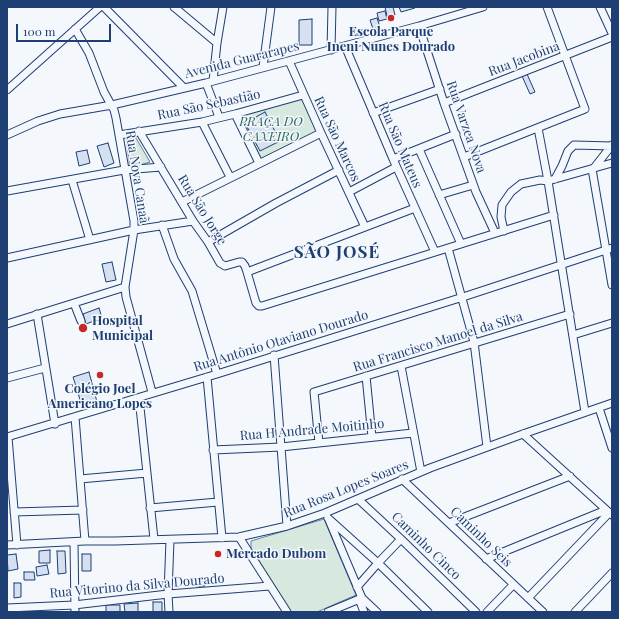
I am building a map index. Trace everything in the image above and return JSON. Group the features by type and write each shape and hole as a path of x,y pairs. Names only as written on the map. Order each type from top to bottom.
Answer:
{"street":[{"path":"7,90 100,7"},
{"path":"104,7 184,88"},
{"path":"174,7 217,43"},
{"path":"219,117 209,82 223,7"},
{"path":"263,67 271,7"},
{"path":"331,50 332,7"},
{"name":"Avenida Guararapes","path":"7,135 38,121 60,114 112,105 209,82 419,26 471,9 483,7"},
{"path":"464,157 585,109 547,7"},
{"path":"600,7 612,33"},
{"name":"Rua Varzea Nova","path":"419,26 473,185 495,234"},
{"name":"Rua Nova Canaã","path":"75,29 89,53 104,92 112,105 116,118 134,230 125,287 126,297 152,392"},
{"name":"Rua Jacobina","path":"444,103 612,37"},
{"name":"Rua São Mateus","path":"345,46 396,167 435,252"},
{"name":"Rua São Marcos","path":"289,61 303,95 365,227"},
{"path":"373,113 440,89"},
{"name":"Rua São Sebastião","path":"119,135 202,122 303,95"},
{"path":"235,114 259,163"},
{"path":"202,122 230,178"},
{"path":"538,128 551,180 561,264 585,412"},
{"name":"Rua São Jorge","path":"140,131 193,221 223,265 227,266 242,262 247,272"},
{"path":"182,202 321,133"},
{"path":"393,159 456,134"},
{"path":"551,180 562,166 568,150 574,145 612,145"},
{"path":"612,145 593,169 609,249 612,285"},
{"path":"419,149 461,244"},
{"path":"504,230 501,217 502,205 511,192 521,184 540,180 551,180 612,163"},
{"path":"7,191 124,170 161,167"},
{"path":"349,192 396,167"},
{"path":"208,242 276,203 339,170"},
{"path":"72,180 90,240"},
{"path":"439,195 473,185"},
{"path":"414,208 247,272 256,303 259,306 262,306 554,215"},
{"path":"7,258 134,230 193,221"},
{"path":"162,225 174,259 192,291 217,374"},
{"path":"448,248 474,343 487,447"},
{"name":"Rua Antônio Otaviano Dourado","path":"8,437 55,424 139,398 152,392 208,377 274,355 462,298 609,249"},
{"path":"7,324 125,287"},
{"path":"74,303 81,321"},
{"path":"36,314 55,424"},
{"name":"Rua Francisco Manoel da Silva","path":"319,443 314,392 570,314"},
{"path":"573,334 612,323"},
{"path":"274,355 287,526"},
{"path":"400,366 421,472"},
{"path":"7,378 45,368"},
{"path":"366,376 372,437"},
{"path":"208,377 213,450 222,538"},
{"path":"139,398 154,539"},
{"name":"Rua Rosa Lopes Soares","path":"7,545 85,541 170,540 239,537 287,526 327,516 358,499 402,479 612,403"},
{"path":"599,408 612,448"},
{"path":"75,417 85,541"},
{"name":"Rua H Andrade Moitinho","path":"213,450 281,447 413,433"},
{"path":"523,434 609,513"},
{"path":"8,437 16,545"},
{"path":"80,479 147,473"},
{"path":"449,523 570,476"},
{"name":"Caminho Seis","path":"402,479 544,612"},
{"name":"Caminho Cinco","path":"358,499 476,612"},
{"path":"150,508 218,502"},
{"path":"14,512 83,510"},
{"path":"486,559 609,513"},
{"path":"528,598 609,513"},
{"path":"327,516 428,612"},
{"path":"327,516 357,587 364,612"},
{"path":"239,537 287,612"},
{"path":"357,587 401,539"},
{"path":"170,540 168,594 170,612"},
{"path":"74,542 75,609"},
{"path":"575,612 612,573"},
{"path":"488,612 514,585"},
{"name":"Rua Vitorino da Silva Dourado","path":"7,608 75,609 168,594 270,586"},
{"path":"328,612 360,599"},
{"path":"360,599 376,612"}],"green space":[{"name":"PRAÇA DO CAXEIRO","path":"303,96 319,132 260,161 237,115"},
{"path":"126,138 136,138 150,162 130,168"},
{"path":"324,519 356,595 317,612 291,612 251,548 251,541"}],"building":[{"path":"385,7 393,7 395,15 387,16"},
{"path":"399,7 415,7 415,8 401,12"},
{"path":"385,11 387,19 379,21 377,13"},
{"path":"377,18 380,27 373,29 370,20"},
{"path":"312,19 312,45 299,45 299,20"},
{"path":"527,74 535,92 530,94 522,76"},
{"path":"265,112 280,141 260,151 245,123"},
{"path":"108,143 114,163 104,167 97,146"},
{"path":"87,150 90,163 79,166 76,152"},
{"path":"112,262 116,280 106,282 102,264"},
{"path":"99,308 102,318 86,324 83,314"},
{"path":"89,372 97,402 82,406 73,377"},
{"path":"50,550 50,563 39,563 39,551"},
{"path":"57,551 65,551 66,573 58,574"},
{"path":"16,554 18,569 8,571 7,555"},
{"path":"82,554 91,554 91,571 82,571"},
{"path":"47,565 49,574 37,576 36,567"},
{"path":"24,572 34,572 35,580 24,580"},
{"path":"196,578 205,579 205,586 196,586"},
{"path":"14,583 21,583 21,597 14,598"},
{"path":"153,602 162,602 162,612 153,612"},
{"path":"138,603 138,612 125,612 124,604"},
{"path":"106,605 120,605 120,612 106,612"}],"place":[{"name":"Escola Parque Ineni Nunes Dourado","path":"391,18"},
{"name":"Hospital Municipal","path":"83,328"},
{"name":"Colégio Joel Americano Lopes","path":"100,375"},
{"name":"Mercado Dubom","path":"218,554"}],"district":[{"name":"SÃO JOSÉ","path":"337,253"}]}
